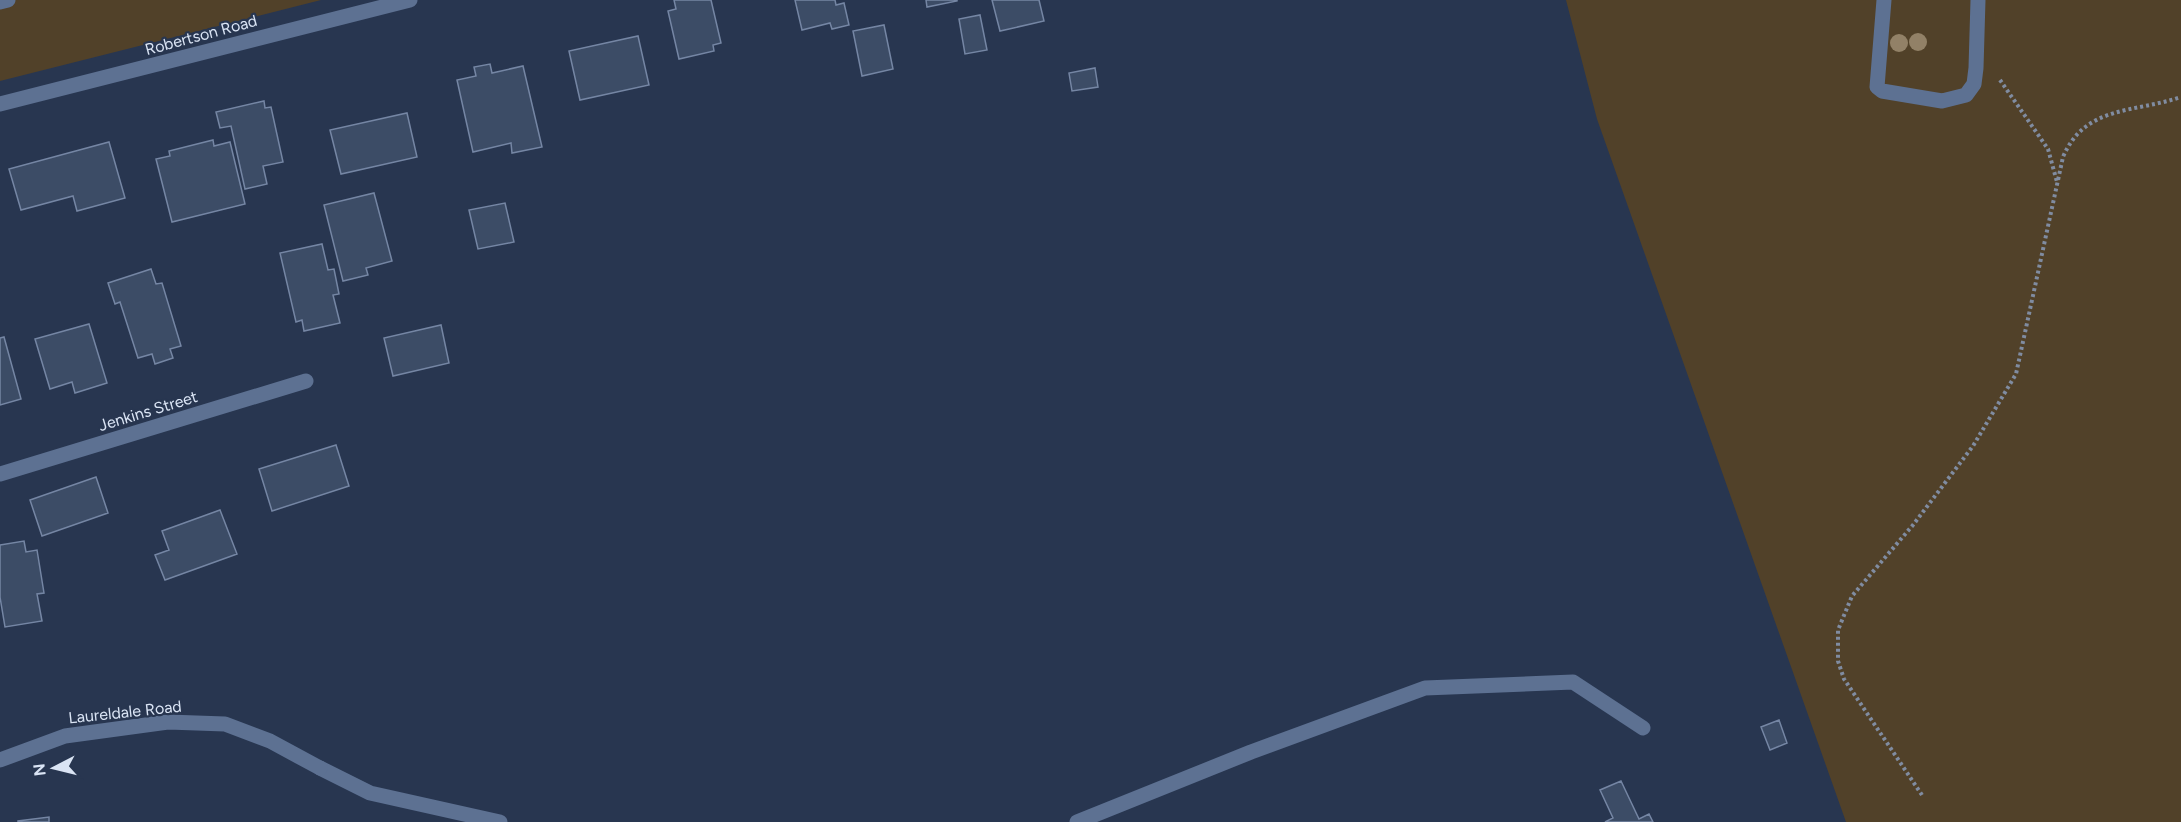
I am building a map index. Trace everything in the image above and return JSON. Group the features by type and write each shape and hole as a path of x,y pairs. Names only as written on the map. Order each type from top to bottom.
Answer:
{"street":[{"path":"0,2 8,0"},
{"name":"Robertson Road","path":"0,104 410,0"},
{"path":"1884,0 1877,87 1882,91 1942,101 1966,95 1974,84 1978,0"},
{"name":"Jenkins Street","path":"0,474 306,381"},
{"path":"1077,822 1251,752 1425,687 1573,682 1643,728"},
{"name":"Laureldale Road","path":"0,760 65,736 168,722 225,723 270,741 370,793 500,822"}],"path":[{"path":"1976,57 2006,86 2031,121 2048,149 2057,183"},
{"path":"1922,795 1844,679 1838,661 1838,630 1852,596 1913,525 1973,446 2016,374 2057,183 2069,142 2081,127 2101,117 2181,97"}],"shaded area":[{"path":"0,0 321,0 0,81"},
{"path":"1566,0 2181,0 2181,822 1846,822 1597,119"}],"building":[{"path":"674,0 711,0 721,43 713,45 714,51 679,59 668,11 676,9"},
{"path":"795,0 835,0 836,5 844,3 849,25 832,29 830,23 802,30"},
{"path":"926,0 957,0 957,1 927,7"},
{"path":"992,0 1039,0 1044,21 1000,31"},
{"path":"980,15 987,50 965,54 959,19"},
{"path":"884,25 893,69 862,76 853,31"},
{"path":"638,36 649,85 580,100 569,51"},
{"path":"490,64 492,73 523,66 542,147 512,153 511,143 473,152 457,80 476,76 474,67"},
{"path":"1095,68 1098,87 1072,91 1069,73"},
{"path":"264,101 265,108 271,107 283,162 263,166 267,184 245,189 231,126 220,128 216,112"},
{"path":"407,113 417,157 341,174 330,130"},
{"path":"213,140 214,146 230,142 245,204 172,222 156,159 170,156 169,151"},
{"path":"109,142 125,198 77,211 73,196 21,210 9,169"},
{"path":"374,193 392,261 366,268 368,275 343,281 324,205"},
{"path":"505,203 514,242 478,249 469,210"},
{"path":"322,244 328,270 334,269 339,294 333,295 340,323 304,331 302,320 296,322 280,253"},
{"path":"151,269 156,284 162,283 181,346 170,349 173,358 155,364 152,354 138,358 120,302 115,304 108,283"},
{"path":"89,324 107,383 75,393 72,382 50,389 35,339"},
{"path":"441,325 449,363 393,376 384,338"},
{"path":"4,337 21,399 0,405 0,338"},
{"path":"336,445 349,486 272,511 259,469"},
{"path":"96,477 108,513 42,536 30,500"},
{"path":"220,510 237,554 165,580 155,555 169,550 162,531"},
{"path":"24,541 26,552 37,550 44,593 37,594 42,621 5,627 0,597 0,545"},
{"path":"1779,720 1787,743 1770,750 1761,727"},
{"path":"1621,781 1639,819 1649,814 1653,822 1605,822 1613,818 1600,790"},
{"path":"49,817 49,822 18,822 18,821"}]}
